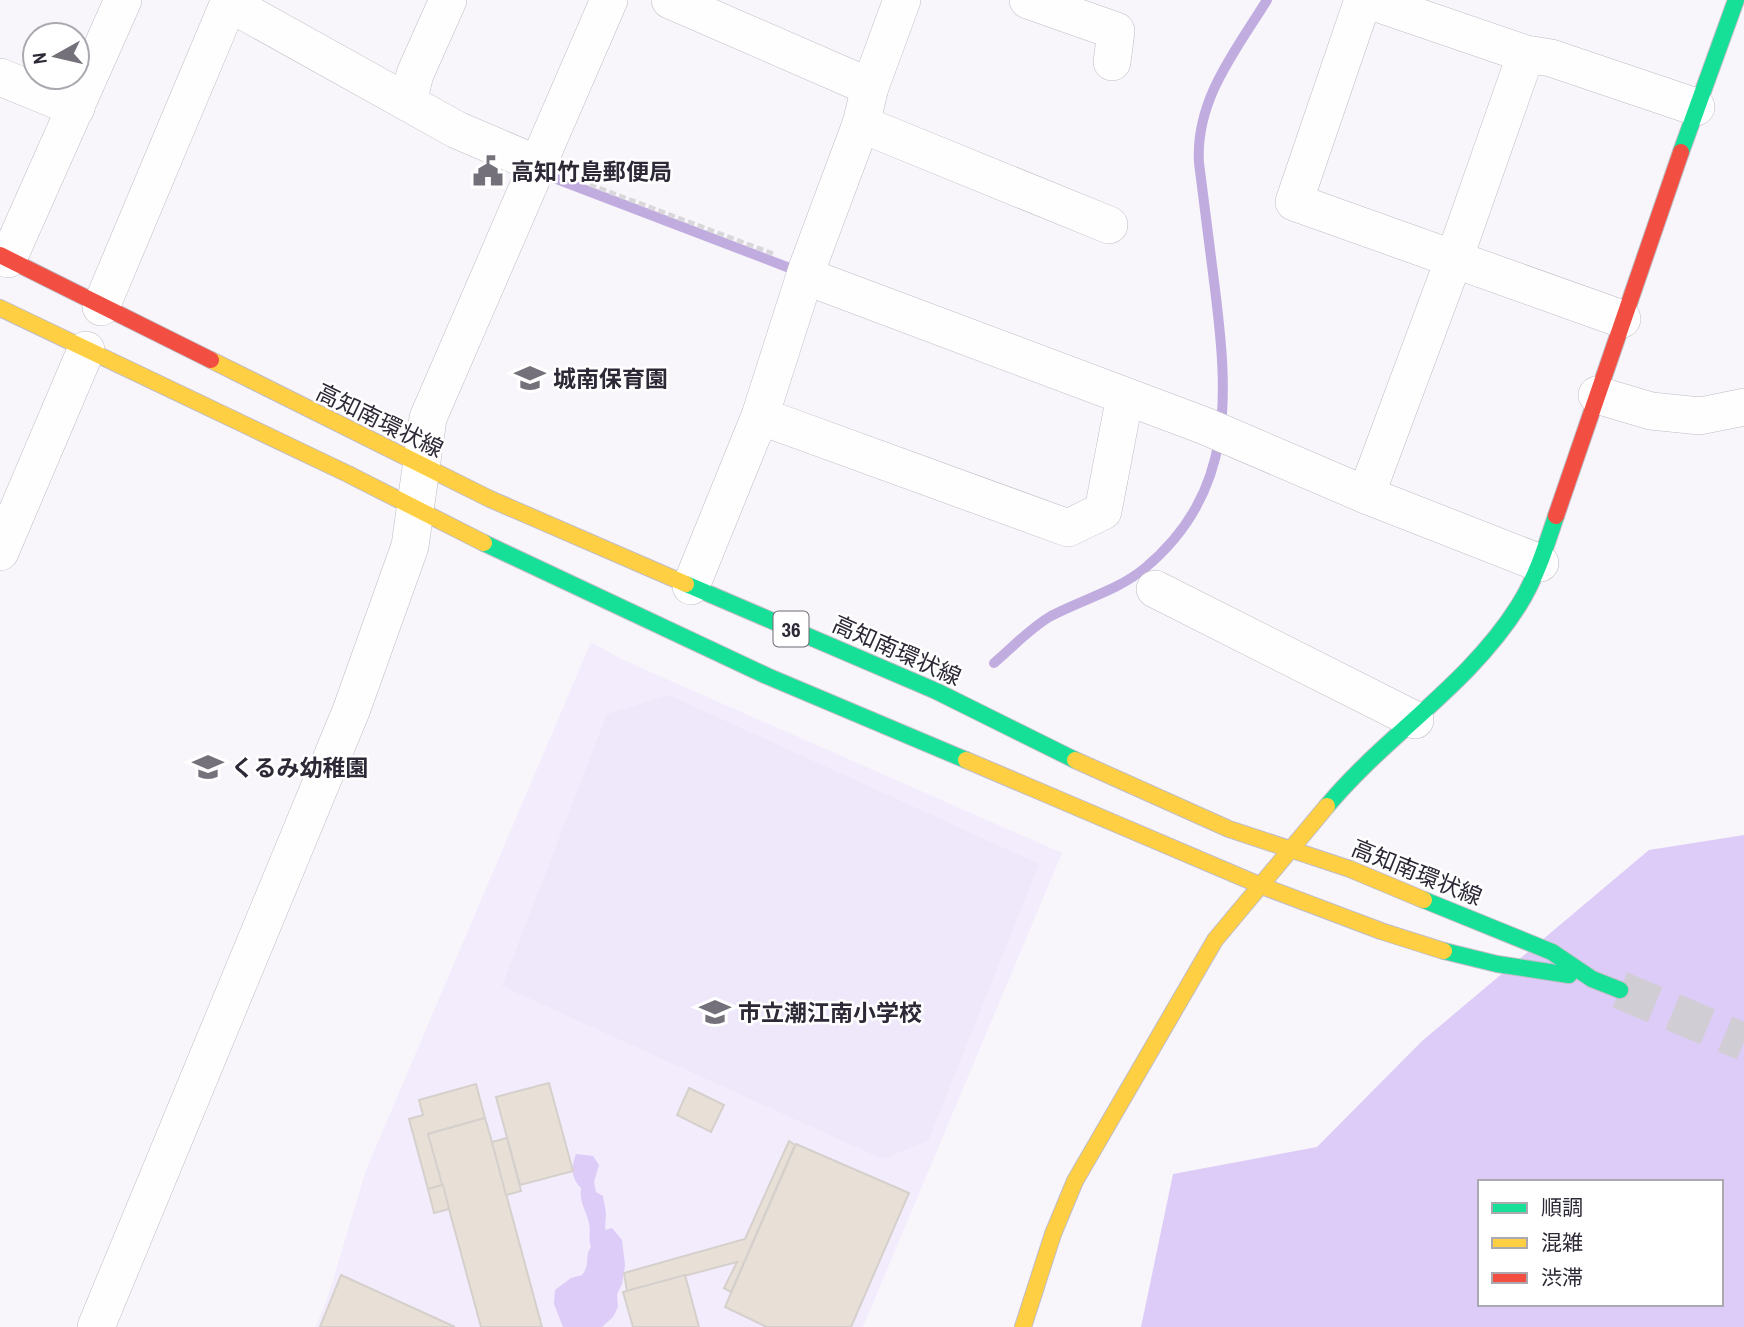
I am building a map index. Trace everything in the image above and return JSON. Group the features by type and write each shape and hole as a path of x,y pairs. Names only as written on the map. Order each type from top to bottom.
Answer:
{"main road":[{"path":"1023,1327 1075,1181 1215,940 1342,788 1484,651 1520,605 1540,563 1622,319 1736,0"},
{"name":"高知南環状線","path":"4,257 421,466 503,504 936,691 1043,745 1229,829 1350,869 1552,952 1592,979 1620,990"},
{"name":"高知南環状線","path":"0,308 766,676 1262,886 1454,955 1487,963 1592,979"}],"street":[{"path":"4,257 76,108 123,0"},
{"path":"408,102 415,74 448,0"},
{"path":"96,1327 351,711 410,546 428,418 609,0"},
{"path":"670,0 870,87"},
{"path":"691,586 760,416 807,271 861,124 870,87 902,0"},
{"path":"1028,0 1116,31 1112,62"},
{"path":"1622,319 1294,202 1365,0 1696,107"},
{"path":"101,307 229,2 457,130 538,165"},
{"path":"1366,495 1454,259 1526,54"},
{"path":"0,77 76,108"},
{"path":"861,124 1109,225"},
{"path":"807,271 1205,426 1366,495 1540,563"},
{"path":"0,552 86,349"},
{"path":"1597,395 1651,411 1700,416 1744,407"},
{"path":"760,416 1068,528 1103,511 1125,396"},
{"path":"1155,589 1415,720"}],"path":[{"path":"538,165 807,271"}],"shaded area":[{"name":"市立潮江南小学校","path":"591,642 621,659 1062,853 863,1327 316,1327 366,1170"},
{"path":"669,695 1039,864 928,1141 882,1159 502,986 607,714"},
{"path":"1744,835 1744,1327 1141,1327 1173,1174 1317,1147 1422,1041 1649,850"},
{"path":"576,1154 593,1156 599,1165 594,1182 596,1192 603,1196 605,1230 612,1228 622,1240 625,1265 622,1284 617,1294 618,1307 613,1317 602,1327 563,1327 554,1304 555,1290 585,1271 591,1247 590,1226 582,1202 581,1188 573,1172"}],"building":[{"path":"549,1083 573,1171 520,1185 496,1097"},
{"path":"476,1084 485,1118 428,1134 443,1185 428,1189 409,1119 423,1115 419,1100"},
{"path":"689,1088 724,1105 711,1132 677,1115"},
{"path":"485,1118 542,1327 481,1327 428,1134"},
{"path":"507,1138 521,1191 506,1195 492,1142"},
{"path":"789,1141 795,1145 731,1292 724,1288 737,1262 627,1291 624,1273 745,1239"},
{"path":"796,1144 909,1193 851,1327 767,1327 725,1307"},
{"path":"443,1185 449,1209 434,1213 428,1189"},
{"path":"341,1275 455,1327 320,1327"},
{"path":"685,1275 699,1327 633,1327 623,1292"}],"waterway":[{"path":"994,663 1043,621 1123,583 1145,568 1175,539 1196,507 1211,474 1219,440 1223,404 1222,367 1199,163 1200,140 1204,118 1220,77 1267,0"},
{"path":"554,178 787,267"}],"tunnel":[{"path":"1620,990 1744,1042"}],"traffic: fast":[{"path":"1681,152 1736,0"},
{"path":"1327,806 1350,780 1452,685 1499,634 1531,584 1556,516"},
{"path":"484,543 767,676 966,760"},
{"path":"686,584 936,691 1075,760"},
{"path":"1424,900 1552,952 1592,979 1620,990"},
{"path":"1444,951 1497,964 1569,975"}],"traffic: slow":[{"path":"0,308 348,474 484,543"},
{"path":"211,360 490,499 686,584"},
{"path":"966,760 1262,886 1381,931 1444,951"},
{"path":"1075,760 1229,829 1350,869 1424,900"},
{"path":"1023,1327 1053,1234 1075,1181 1215,940 1327,806"}],"traffic: jam":[{"path":"1556,516 1681,152"},
{"path":"0,255 211,360"}],"place":[{"name":"高知竹島郵便局","path":"488,171"},
{"name":"城南保育園","path":"530,378"},
{"name":"くるみ幼稚園","path":"208,767"},
{"name":"市立潮江南小学校","path":"715,1012"}]}
